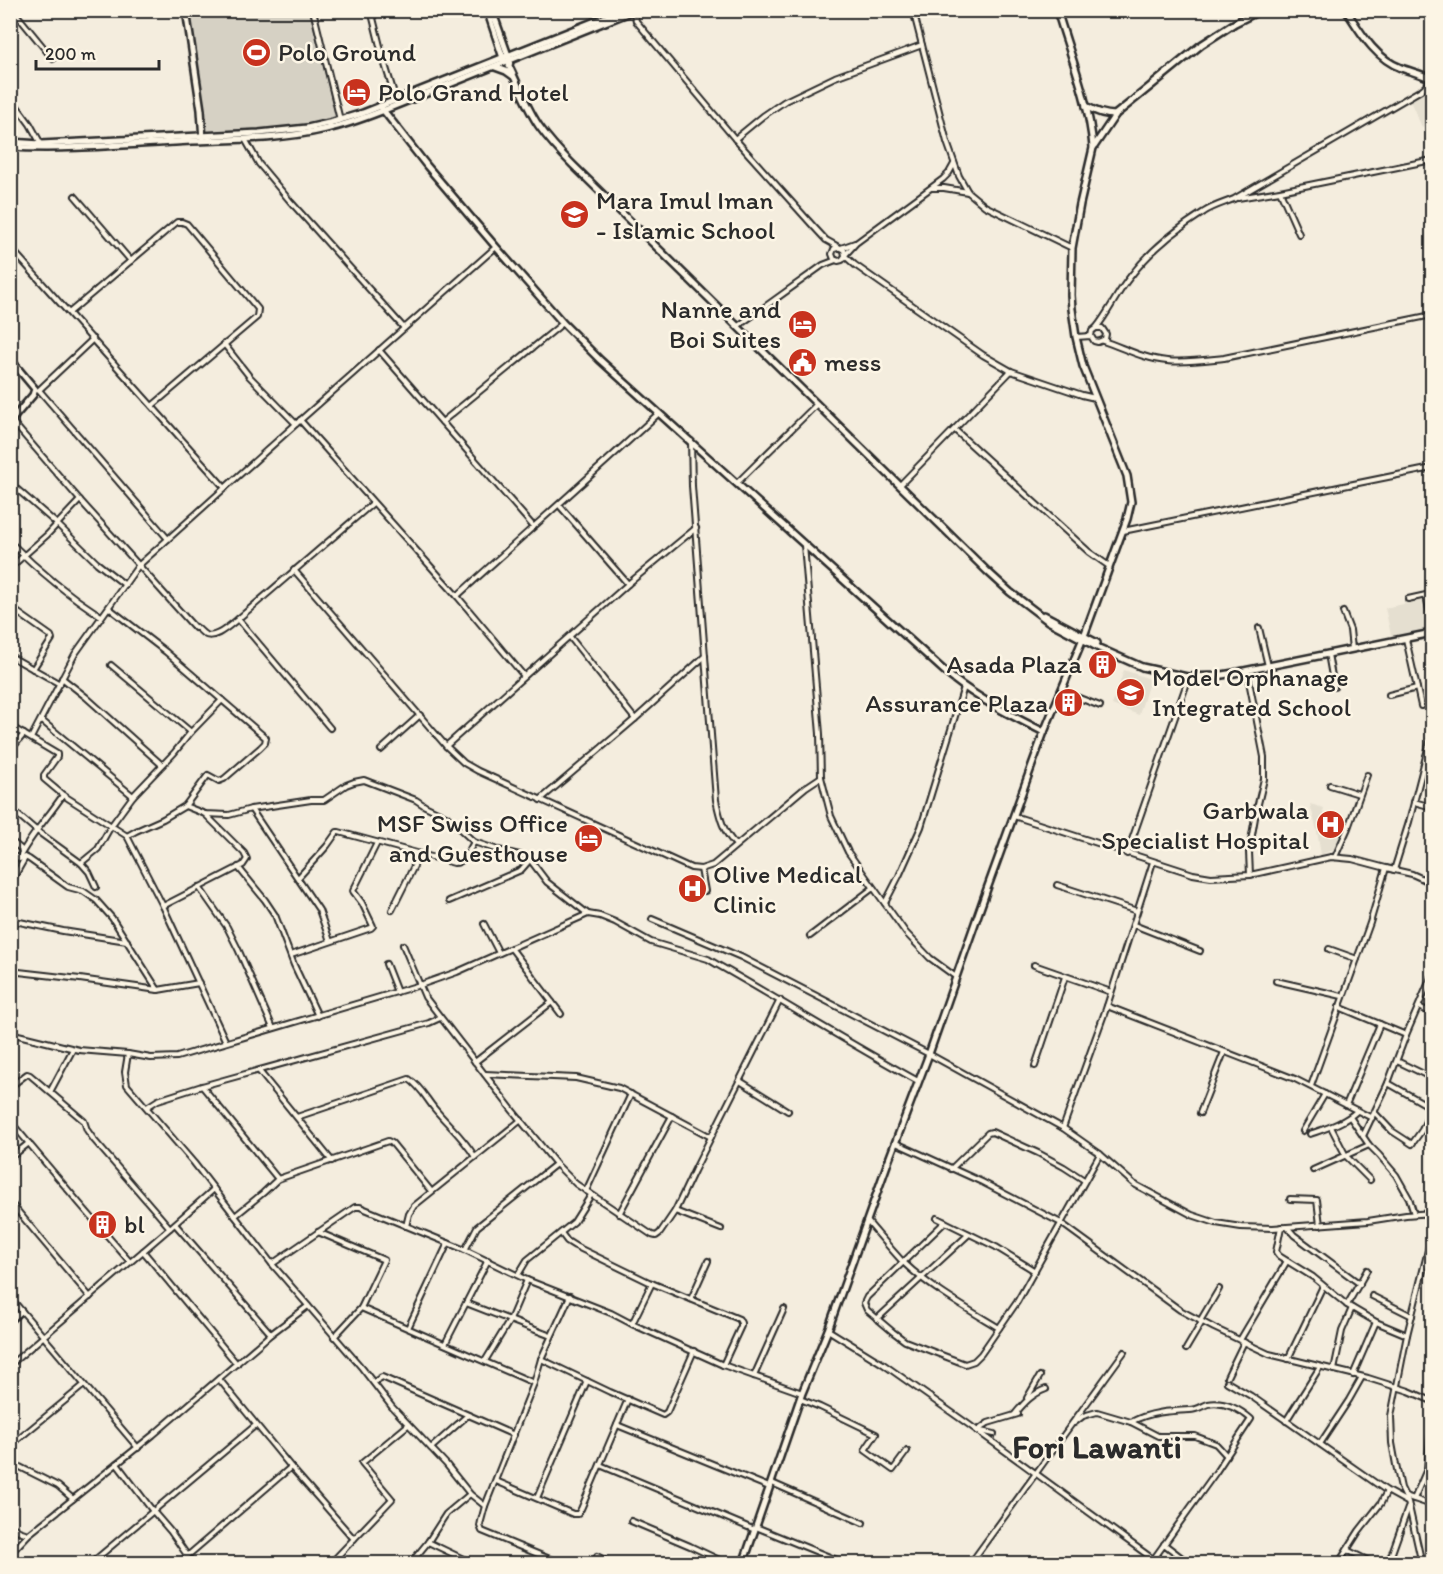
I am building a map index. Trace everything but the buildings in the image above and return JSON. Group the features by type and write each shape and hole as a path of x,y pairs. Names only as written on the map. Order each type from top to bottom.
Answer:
{"street":[{"path":"13,10 53,59"},
{"path":"186,10 203,138"},
{"path":"313,10 340,120"},
{"path":"371,10 396,100"},
{"path":"487,10 521,94 554,145 737,327 1010,592 1048,621 1142,667 1189,677 1216,676 1432,633"},
{"path":"492,10 507,61"},
{"path":"10,142 40,144 203,138 244,139 292,135 326,129 357,120 495,67 623,10"},
{"path":"913,10 954,164 968,192 985,206 1072,248"},
{"path":"743,1563 801,1396 868,1222 1044,732 1083,638 1123,531 1131,502 1130,486 1124,468 1083,366 1076,337 1071,295 1072,248 1093,148 1086,106 1057,10"},
{"path":"1093,148 1116,114 1201,45 1235,23 1261,10"},
{"path":"1091,336 1092,331 1105,317 1128,279 1159,246 1205,211 1234,199 1421,90 1432,80 1421,73 1401,68 1379,54 1364,38 1346,10"},
{"path":"10,147 49,148 259,134 307,128 381,109 396,100 507,61 634,11 636,21 735,139 826,240 834,259 842,257 855,265 983,355 1011,371 1095,398"},
{"path":"735,139 785,101 835,77 922,45"},
{"path":"495,67 506,71 514,78"},
{"path":"1421,73 1432,72"},
{"path":"1421,90 1432,87"},
{"path":"10,97 30,124 40,144"},
{"path":"1086,106 1095,112 1107,115 1116,114"},
{"path":"381,109 496,247 600,360 964,687 1044,732"},
{"path":"244,139 260,164 290,201 404,328"},
{"path":"1234,199 1432,160"},
{"path":"737,327 823,265 842,257 856,243 931,188 949,173 954,164"},
{"path":"931,188 968,192"},
{"path":"1280,191 1299,234"},
{"path":"75,196 131,261"},
{"path":"70,312 177,222 187,224 258,309 256,317 152,406"},
{"path":"826,240 840,248 842,257"},
{"path":"823,265 840,248 856,243"},
{"path":"10,246 225,488"},
{"path":"31,738 75,654 138,566 496,247"},
{"path":"1091,336 1096,342 1103,341 1145,357 1165,361 1196,361 1224,358 1432,315"},
{"path":"1103,341 1105,317"},
{"path":"442,422 563,322"},
{"path":"1096,328 1105,332 1119,346"},
{"path":"1076,337 1091,336"},
{"path":"93,339 37,391 11,420 138,566 195,628 205,635 218,633 238,619 373,503"},
{"path":"224,344 249,376 296,424"},
{"path":"379,350 533,526"},
{"path":"10,359 168,538"},
{"path":"900,485 1011,371"},
{"path":"737,483 817,404"},
{"path":"457,596 660,413"},
{"path":"300,420 457,596 524,676"},
{"path":"955,430 1089,552 1110,566"},
{"path":"690,440 716,800 721,821 729,838 736,845"},
{"path":"1123,531 1432,468"},
{"path":"10,483 57,524 96,563 125,585"},
{"path":"10,568 80,500"},
{"path":"559,505 628,585"},
{"path":"446,746 696,528"},
{"path":"10,542 76,600 101,616"},
{"path":"804,544 820,734 821,777 831,816 848,852 906,933 930,958 956,977"},
{"path":"294,570 464,764 692,868 701,869 712,865 821,777"},
{"path":"1408,599 1426,596 1432,625"},
{"path":"10,607 51,636 52,639 33,669"},
{"path":"109,608 166,652 266,738 265,743 224,779 219,781 208,775 184,806 127,836"},
{"path":"1343,612 1350,630 1352,650"},
{"path":"238,619 330,728"},
{"path":"1259,628 1268,666"},
{"path":"570,637 636,718"},
{"path":"1406,639 1421,706"},
{"path":"1328,654 1334,687"},
{"path":"540,800 705,655"},
{"path":"10,656 60,684"},
{"path":"111,665 191,732"},
{"path":"1247,670 1264,757 1264,779 1250,852 1250,875"},
{"path":"1127,854 1189,677"},
{"path":"62,678 112,719 162,765"},
{"path":"885,903 921,828 964,687"},
{"path":"1389,695 1417,688"},
{"path":"1061,692 1101,706"},
{"path":"81,863 98,849 111,826 133,796 222,700"},
{"path":"381,750 420,715"},
{"path":"41,720 133,796"},
{"path":"10,726 57,754 44,775 44,779 63,795 127,836 163,906 226,1042"},
{"path":"1394,870 1432,733"},
{"path":"10,751 24,734"},
{"path":"1426,756 1432,758"},
{"path":"1335,857 1367,775"},
{"path":"184,806 205,814 229,814 311,800 324,800 346,785 364,780 416,800 446,816 474,842 528,857 548,882 588,914 615,922 651,942 708,959 918,1081"},
{"path":"1330,785 1359,794"},
{"path":"10,884 37,831 63,795"},
{"path":"1414,802 1432,807"},
{"path":"10,807 37,831 81,863 89,872 96,887"},
{"path":"251,809 319,910 330,941"},
{"path":"163,906 243,865 247,860 244,853 205,814"},
{"path":"1014,816 1127,854 1193,874 1211,877 1250,875 1335,857 1412,874 1432,883"},
{"path":"298,878 337,832 458,863 462,861 474,842"},
{"path":"10,840 21,849 24,855 68,887 83,891 96,900 112,918 158,990"},
{"path":"291,955 373,926 362,903 353,891 377,843"},
{"path":"10,854 19,859 24,855"},
{"path":"392,910 420,854"},
{"path":"449,901 521,870 528,862 528,857"},
{"path":"1062,1128 1107,1006 1154,862"},
{"path":"238,867 266,900 275,915 318,1016"},
{"path":"1311,1086 1373,912 1386,868"},
{"path":"701,869 705,891"},
{"path":"1058,885 1137,911"},
{"path":"199,887 227,927 273,1028"},
{"path":"810,936 873,888"},
{"path":"10,1034 73,1049 151,1058 177,1057 420,985 457,972 588,914"},
{"path":"652,919 741,957 929,1054 1062,1128 1100,1154 1134,1184 1192,1215 1216,1223 1241,1227 1287,1228 1432,1213"},
{"path":"10,920 127,941"},
{"path":"484,924 499,953"},
{"path":"1134,925 1200,951"},
{"path":"403,945 425,997 556,1164 591,1195 656,1236 675,1211 780,1000"},
{"path":"511,948 561,1014"},
{"path":"1329,949 1357,958"},
{"path":"387,964 397,992"},
{"path":"1034,965 1111,992"},
{"path":"10,971 158,990 199,983"},
{"path":"1363,1136 1388,1083 1432,975"},
{"path":"1035,1066 1065,977"},
{"path":"1276,981 1342,996"},
{"path":"475,1062 552,1002"},
{"path":"1107,1006 1311,1086 1372,1118"},
{"path":"1339,1007 1406,1035"},
{"path":"1419,1007 1432,1013"},
{"path":"147,1107 159,1100 201,1086 440,1018"},
{"path":"1346,1104 1380,1024"},
{"path":"50,1092 73,1049"},
{"path":"1200,1113 1224,1052"},
{"path":"128,1054 125,1072 128,1085 194,1163 272,1264 374,1382 381,1394 470,1494 485,1506"},
{"path":"1397,1061 1432,1078"},
{"path":"259,1071 332,1161"},
{"path":"10,1087 27,1074 84,1121 94,1140 170,1228"},
{"path":"484,1074 576,1078 619,1088 711,1137"},
{"path":"297,1118 409,1079 415,1083 475,1156"},
{"path":"740,1081 788,1111"},
{"path":"1375,1113 1392,1131 1412,1144 1422,1130 1432,1108 1388,1083"},
{"path":"201,1086 278,1179"},
{"path":"586,1191 631,1094"},
{"path":"1303,1131 1325,1094"},
{"path":"1310,1134 1330,1127 1357,1111"},
{"path":"619,1214 672,1116"},
{"path":"1350,1117 1369,1145 1396,1175 1409,1198 1414,1214"},
{"path":"406,1226 414,1206 521,1120"},
{"path":"10,1121 130,1262"},
{"path":"1330,1127 1346,1156 1370,1180"},
{"path":"951,1169 988,1133 992,1132 1038,1153 1084,1180"},
{"path":"235,1216 278,1179 388,1142 392,1143 431,1191"},
{"path":"10,1158 29,1143"},
{"path":"896,1143 982,1182 1061,1223 1180,1310 1269,1354 1362,1377 1424,1396 1432,1401"},
{"path":"1313,1170 1369,1145"},
{"path":"945,1222 867,1297 864,1303 867,1310 905,1341 965,1364 974,1361 981,1354 1017,1302 1100,1154"},
{"path":"465,1250 477,1227 556,1164"},
{"path":"10,1365 213,1189"},
{"path":"518,1275 527,1260 574,1222 591,1195"},
{"path":"1290,1199 1317,1200 1320,1225"},
{"path":"10,1202 90,1297"},
{"path":"272,1264 355,1208 360,1207 488,1260 527,1280 610,1313 723,1365 801,1396 876,1434 865,1450 893,1470 907,1451"},
{"path":"675,1211 721,1229"},
{"path":"937,1218 996,1247 1035,1271"},
{"path":"868,1222 903,1262 922,1278 999,1328"},
{"path":"175,1224 271,1335"},
{"path":"1281,1227 1276,1252 1279,1256 1313,1277 1350,1307 1376,1322 1407,1335"},
{"path":"1287,1228 1360,1284"},
{"path":"318,1232 384,1260 361,1308 334,1337"},
{"path":"561,1233 575,1246 652,1283 739,1319 741,1323 723,1365"},
{"path":"877,1319 969,1234"},
{"path":"1422,1563 1396,1465 1391,1416 1407,1335 1432,1234"},
{"path":"408,1328 448,1243"},
{"path":"143,1251 237,1364"},
{"path":"445,1344 488,1260"},
{"path":"690,1299 708,1261"},
{"path":"1287,1261 1242,1341 1227,1380 1408,1505"},
{"path":"1334,1370 1342,1331 1367,1270"},
{"path":"485,1361 510,1320 527,1280"},
{"path":"632,1324 652,1283"},
{"path":"1288,1359 1323,1286"},
{"path":"1186,1349 1219,1289"},
{"path":"560,1563 483,1531 480,1526 485,1506 534,1383 541,1359 570,1296"},
{"path":"1372,1296 1412,1316"},
{"path":"10,1298 138,1448"},
{"path":"466,1303 551,1336"},
{"path":"10,1556 29,1534 138,1448 308,1306"},
{"path":"361,1308 534,1383"},
{"path":"754,1376 784,1309"},
{"path":"10,1321 22,1311"},
{"path":"1353,1375 1376,1322"},
{"path":"828,1330 883,1364 977,1431 1151,1561 1251,1419 1230,1406 1215,1404 1194,1411 1176,1410 1151,1414 1131,1422"},
{"path":"541,1359 663,1415 667,1412 694,1351"},
{"path":"970,1563 1124,1352"},
{"path":"1286,1421 1320,1367"},
{"path":"977,1431 988,1423 1016,1414 1040,1376"},
{"path":"374,1382 382,1377 513,1436"},
{"path":"1320,1444 1362,1377"},
{"path":"219,1379 354,1539"},
{"path":"537,1498 587,1381"},
{"path":"10,1446 84,1385"},
{"path":"1023,1404 1038,1392 1046,1389"},
{"path":"496,1481 573,1514 578,1514 628,1399"},
{"path":"1066,1430 1083,1416 1097,1412 1131,1422 1158,1436 1195,1436 1216,1444 1227,1456"},
{"path":"431,1448 468,1415"},
{"path":"90,1563 256,1425"},
{"path":"330,1563 392,1498 362,1463 408,1425"},
{"path":"617,1425 863,1523"},
{"path":"1414,1499 1426,1469 1432,1430"},
{"path":"977,1431 994,1434"},
{"path":"10,1462 58,1486 73,1499"},
{"path":"117,1464 187,1555"},
{"path":"600,1465 837,1560"},
{"path":"178,1563 291,1467"},
{"path":"1338,1563 1387,1491"},
{"path":"410,1563 428,1542 446,1514 470,1494"},
{"path":"1404,1496 1432,1504"},
{"path":"1388,1563 1408,1505"},
{"path":"631,1521 728,1563"},
{"path":"10,1525 29,1534"},
{"path":"428,1542 474,1563"},
{"path":"1164,1544 1190,1563"},
{"path":"1347,1550 1375,1563"},
{"path":"597,1556 613,1563"}],"shaded area":[{"name":"Polo Ground","path":"187,11 310,11 337,120 262,133 206,132"},
{"path":"1432,90 1432,123 1422,127 1410,101"},
{"path":"1422,600 1429,631 1392,639 1385,608"},
{"name":"Model Orphanage Integrated School","path":"1124,670 1150,679 1139,715 1112,705"},
{"name":"Garbwala Specialist Hospital","path":"1310,804 1324,808 1325,815 1345,819 1336,848 1321,855 1317,831"}],"place":[{"name":"Polo Ground","path":"257,52"},
{"name":"Polo Grand Hotel","path":"357,92"},
{"name":"Mara Imul Iman - Islamic School","path":"575,215"},
{"name":"Nanne and Boi Suites","path":"802,324"},
{"name":"mess","path":"803,362"},
{"name":"Asada Plaza","path":"1103,664"},
{"name":"Model Orphanage Integrated School","path":"1131,692"},
{"name":"Assurance Plaza","path":"1069,703"},
{"name":"Garbwala Specialist Hospital","path":"1330,825"},
{"name":"MSF Swiss Office and Guesthouse","path":"589,838"},
{"name":"Olive Medical Clinic","path":"692,889"},
{"name":"bl","path":"103,1224"}],"district":[{"name":"Fori Lawanti","path":"1097,1447"}]}
